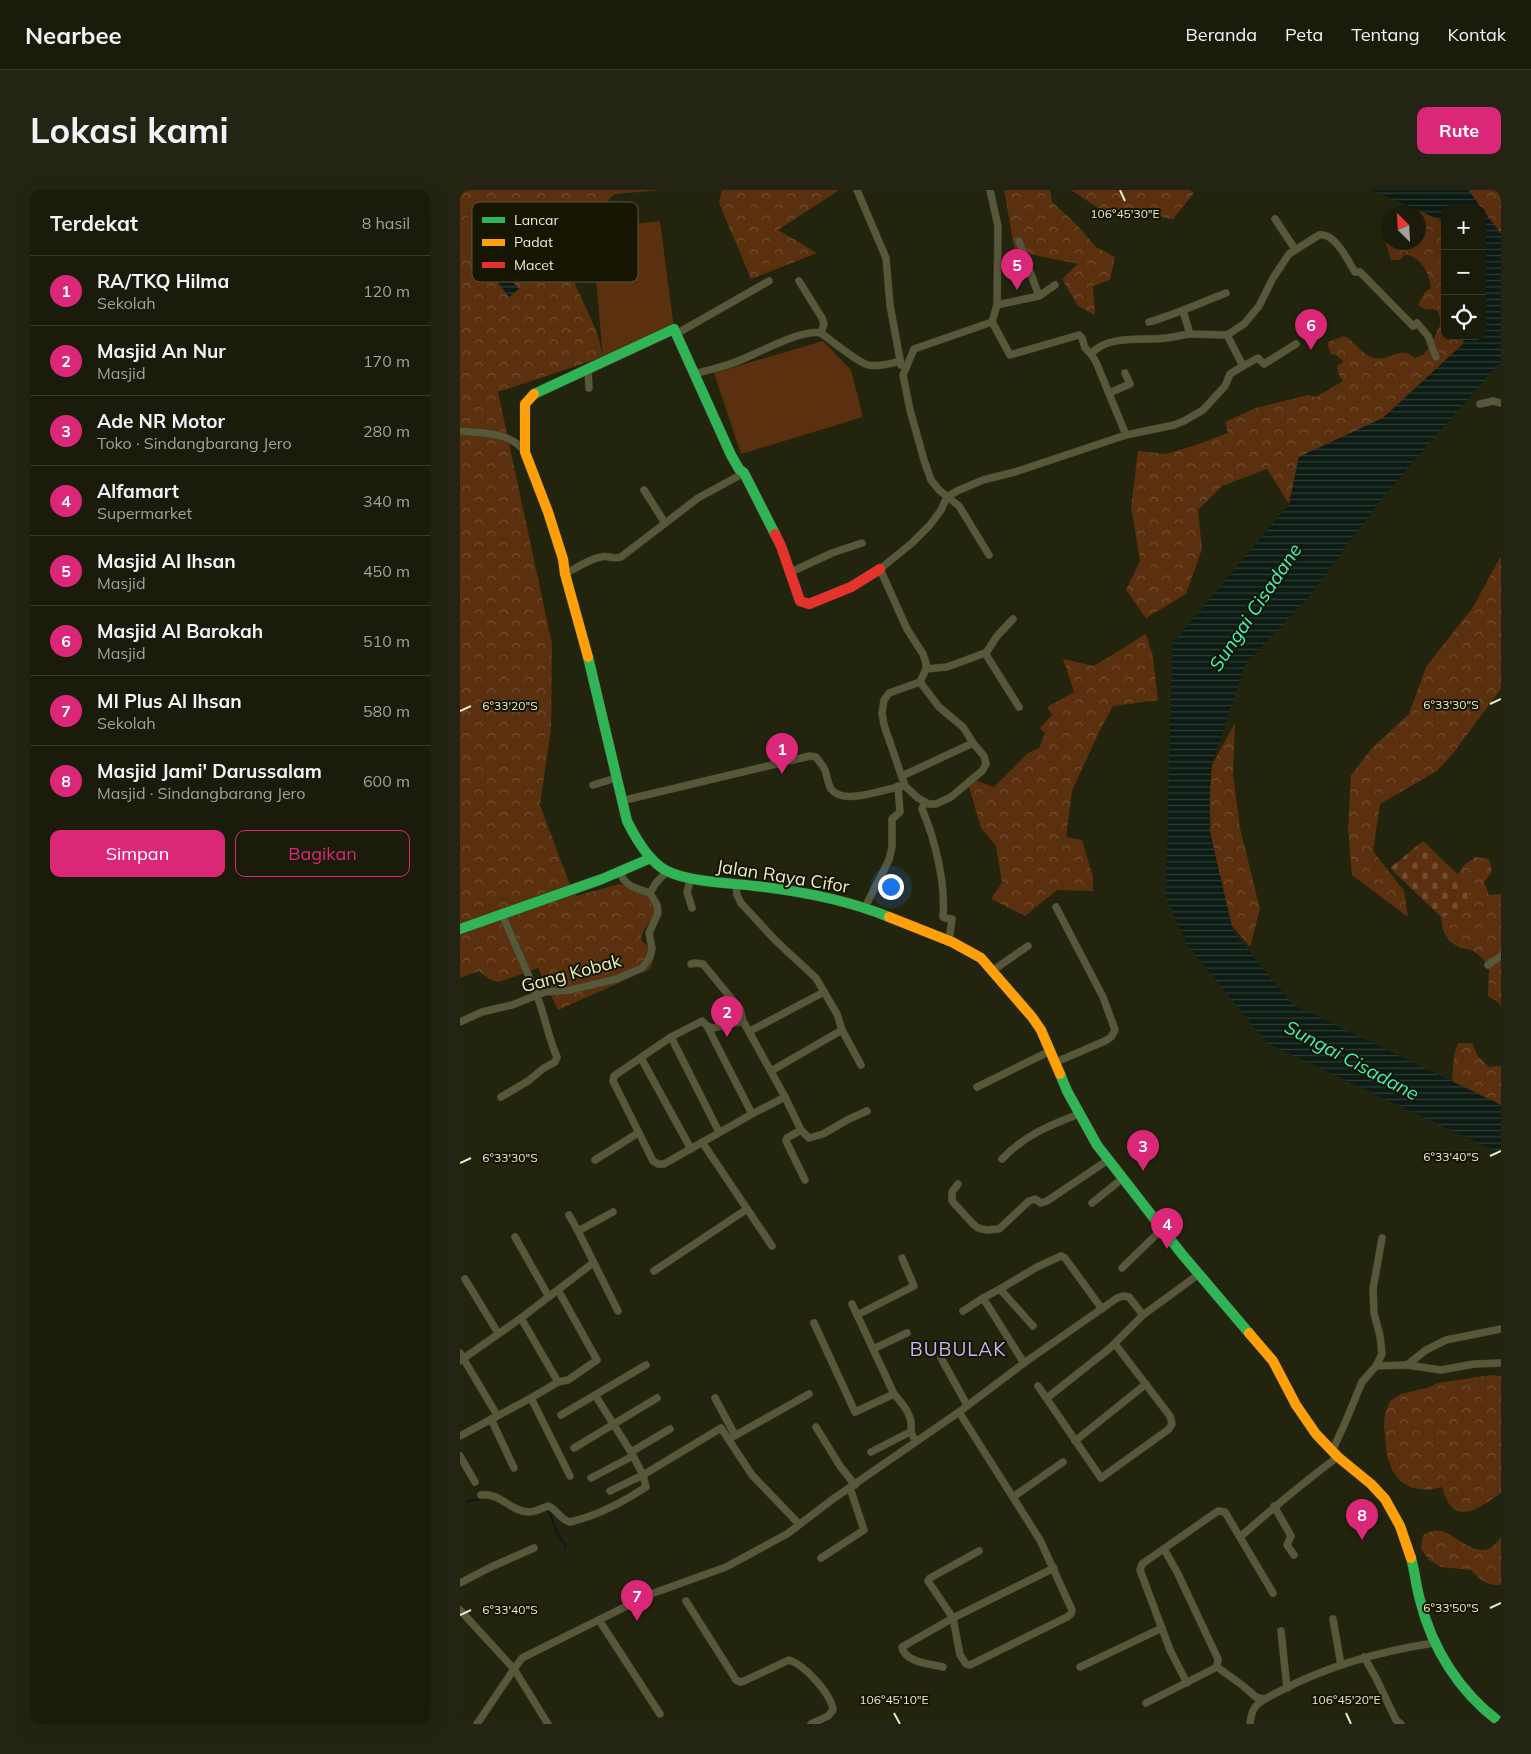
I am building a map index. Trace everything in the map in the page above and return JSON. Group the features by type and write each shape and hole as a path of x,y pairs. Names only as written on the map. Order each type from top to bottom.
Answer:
{"street":[{"path":"857,190 886,258 890,305 900,361 910,410 931,480 938,490 959,506 989,555"},
{"path":"990,190 998,226 997,306 992,322 1010,355 1079,335 1085,348 1096,362 1126,435"},
{"path":"1275,219 1295,250"},
{"path":"1091,354 1099,347 1113,342 1167,338 1190,334 1227,335 1244,324 1259,306 1273,278 1289,254 1319,235 1324,234 1330,237 1340,248 1356,272 1360,272 1413,326 1417,323 1428,336 1436,357"},
{"path":"1018,241 1038,296"},
{"path":"676,334 769,281"},
{"path":"799,281 822,318 824,324 821,333"},
{"path":"997,306 1038,296 1055,285"},
{"path":"1149,322 1184,311 1226,293"},
{"path":"1184,311 1190,334"},
{"path":"903,375 914,349 992,322"},
{"path":"589,388 588,369 674,329 731,455 739,469 744,473 781,546 800,601 809,604 851,587 880,569 912,543 930,525 941,510 947,497 956,491 983,480 1039,464 1126,435 1174,425 1195,416 1225,386 1230,374 1258,358 1264,364 1296,344"},
{"path":"694,374 736,362 802,334 814,332 821,333 861,363 879,365 900,361"},
{"path":"1227,335 1243,366"},
{"name":"Jalan Raya Cifor","path":"588,369 538,392 528,399 524,410 523,449 548,512 563,560 565,574 589,661 621,800 631,830 651,858 667,870 691,878 781,889 865,908 949,941 981,958 1041,1030 1078,1114 1097,1146 1198,1274 1273,1361 1301,1414 1335,1454 1374,1488 1390,1506 1404,1536 1411,1558 1420,1601 1434,1643 1456,1679 1491,1717 1501,1723"},
{"path":"1109,393 1130,384 1125,373"},
{"path":"1480,404 1494,401 1501,403"},
{"path":"460,431 496,435 516,441 523,449"},
{"path":"565,574 590,560 602,556 612,559 621,557 698,498 744,473"},
{"path":"644,490 665,523"},
{"path":"791,572 832,553 862,543"},
{"path":"865,908 889,860 892,847 892,819 900,812 902,776 884,725 882,713 884,700 889,693 920,682 926,669 923,654 908,629 880,569"},
{"path":"926,669 947,667 986,653 997,636 1013,619"},
{"path":"986,653 1018,707"},
{"path":"621,800 810,756 816,757 824,770 831,789 838,794 849,797 861,796 902,786 924,802 936,804 951,797 982,771 986,764 984,756 963,727 939,707 920,682"},
{"path":"902,776 973,743"},
{"path":"594,785 616,778"},
{"path":"924,802 922,809 937,853 944,906 943,916 952,918 949,941"},
{"path":"460,929 620,872 651,858"},
{"path":"620,872 628,886 650,893 667,870"},
{"path":"691,878 687,892 692,908"},
{"path":"736,884 737,895 741,903 776,941 812,974 837,1014 842,1030 861,1065"},
{"name":"Gang Kobak","path":"460,1022 482,1012 545,992 570,990 616,979 645,965 652,949 648,933 658,913 657,905 650,893"},
{"path":"1056,907 1103,997 1115,1030 1111,1037 1105,1041 1056,1062"},
{"path":"501,1097 557,1060 548,1037 548,1026 537,995 502,914"},
{"path":"992,971 1028,946"},
{"path":"1488,966 1501,956"},
{"path":"691,964 703,964 740,1009 743,1021 801,1130 809,1138 816,1137 867,1111"},
{"path":"750,1031 824,992"},
{"path":"752,1114 707,1026 702,1021 671,1038 612,1079 652,1162 658,1164 664,1164 719,1132 785,1098"},
{"path":"707,1026 713,1028 743,1021"},
{"path":"771,1071 842,1030"},
{"path":"671,1038 719,1132"},
{"path":"977,1088 1050,1051"},
{"path":"641,1058 691,1149"},
{"path":"1002,1159 1014,1146 1039,1129 1078,1114"},
{"path":"801,1130 787,1138 786,1141 805,1180"},
{"path":"595,1160 638,1133"},
{"path":"702,1142 772,1246"},
{"path":"958,1184 952,1192 952,1201 978,1228 987,1230 999,1229 1029,1200 1034,1199 1041,1203 1047,1201 1108,1160"},
{"path":"1092,1204 1123,1178"},
{"path":"654,1271 747,1209"},
{"path":"578,1231 613,1212"},
{"path":"569,1215 618,1312"},
{"path":"1122,1268 1162,1230"},
{"path":"514,1237 549,1297"},
{"path":"1240,1537 1335,1454 1345,1423 1362,1382 1376,1366 1382,1354 1374,1313 1374,1289 1382,1238"},
{"path":"963,1311 1037,1267 1061,1256 1066,1258 1102,1309"},
{"path":"857,1315 914,1286 902,1258"},
{"path":"514,1468 494,1417 461,1357 521,1318 593,1263"},
{"path":"1047,1398 1115,1344 1144,1315 1198,1274"},
{"path":"465,1279 498,1333"},
{"path":"1000,1289 1033,1326"},
{"path":"461,1433 531,1398 558,1382 568,1380 597,1360 558,1290"},
{"path":"477,1724 522,1658 651,1594 726,1567 764,1547 959,1412 1024,1363 1123,1296 1129,1297 1144,1315"},
{"path":"983,1298 1024,1363"},
{"path":"852,1304 894,1394 907,1411 911,1422 910,1432 916,1441"},
{"path":"521,1318 558,1382"},
{"path":"814,1323 855,1412 894,1394"},
{"path":"1407,1365 1426,1350 1446,1340 1501,1329"},
{"path":"873,1350 907,1333"},
{"path":"1038,1386 1101,1478 1169,1429 1172,1424 1170,1416 1115,1344"},
{"path":"941,1358 967,1405"},
{"path":"1376,1366 1407,1365 1441,1370 1474,1364 1501,1363"},
{"path":"561,1415 646,1365"},
{"path":"1075,1440 1146,1384"},
{"path":"732,1437 809,1394"},
{"path":"481,1494 497,1497 524,1512 533,1512 548,1506 556,1510 562,1519 570,1522 604,1511 623,1502 646,1487 644,1475 595,1395"},
{"path":"531,1398 570,1476"},
{"path":"574,1448 658,1398"},
{"path":"715,1398 740,1459 760,1484 799,1524"},
{"path":"959,1412 1040,1540 1072,1610 1071,1614 970,1665 966,1664 960,1654 952,1618 928,1581 930,1578 979,1551"},
{"path":"816,1427 852,1487 864,1530 820,1558"},
{"path":"610,1491 644,1475 719,1428 732,1437"},
{"path":"590,1478 670,1429"},
{"path":"871,1452 910,1432"},
{"path":"460,1456 475,1482"},
{"path":"1014,1497 1062,1462"},
{"path":"1274,1506 1291,1536 1287,1545 1294,1556"},
{"path":"1187,1683 1170,1650 1140,1570 1142,1564 1221,1510 1225,1512 1273,1593"},
{"path":"460,1583 491,1566 534,1548"},
{"path":"1164,1549 1177,1572 1218,1659 1217,1667"},
{"path":"942,1667 914,1660 905,1654 902,1647 952,1618 1054,1568"},
{"path":"686,1600 736,1680 744,1681 789,1660 797,1663 814,1678 832,1704 833,1710 828,1716 811,1724"},
{"path":"460,1610 514,1669 548,1724"},
{"path":"1333,1619 1341,1665"},
{"path":"600,1620 660,1714"},
{"path":"1080,1667 1162,1628"},
{"path":"1280,1631 1287,1688"},
{"path":"1250,1724 1257,1704 1287,1688 1364,1657 1395,1649 1434,1643"},
{"path":"1364,1657 1396,1720 1401,1724"},
{"path":"1146,1703 1217,1667"},
{"path":"1217,1667 1256,1697 1264,1700"},
{"path":"1252,1714 1255,1724"}],"green space":[{"path":"460,190 662,190 614,194 607,202 472,202 472,212 460,222"},
{"path":"722,190 839,190 778,230 817,253 751,279 719,203"},
{"path":"1004,190 1050,190 1052,202 1075,223 1096,247 1115,257 1110,280 1093,286 1095,315 1078,306 1062,279 1078,264 1015,251"},
{"path":"1071,190 1190,190 1194,193 1173,219 1138,213 1101,210"},
{"path":"1468,190 1501,190 1501,234 1486,214 1486,205 1479,205"},
{"path":"1438,206 1441,209 1441,245 1426,235 1426,207"},
{"path":"472,212 472,259 460,244 460,222"},
{"path":"660,221 674,329 603,357 596,282 638,282 638,223"},
{"path":"1426,226 1429,226 1441,236 1441,340 1464,340 1463,344 1383,418 1299,457 1289,504 1267,469 1222,486 1198,510 1202,549 1186,594 1146,618 1126,590 1140,561 1131,507 1138,451 1166,454 1196,445 1228,433 1225,422 1256,408 1308,395 1316,397 1343,381 1337,366 1343,362 1337,355 1331,354 1328,342 1344,336 1365,354 1373,358 1380,359 1400,353 1409,354 1415,358 1423,355 1430,347 1440,325 1440,317 1437,310 1426,310 1418,305 1425,292 1431,288 1429,277 1423,266 1415,258 1404,255 1400,260 1391,260 1388,250 1426,250"},
{"path":"460,244 472,258 472,282 574,282 597,332 603,357 498,392 552,644 551,729 540,805 568,880 576,896 620,884 651,898 656,906 654,919 645,928 641,939 653,956 650,969 558,1010 538,968 499,982 489,979 479,971 460,978"},
{"path":"823,341 851,370 863,417 741,454 714,373"},
{"path":"1501,556 1501,689 1451,756 1437,771 1380,804 1373,851 1404,891 1408,917 1352,875 1348,829 1351,775 1373,747 1409,714 1426,667 1473,607"},
{"path":"1146,634 1153,657 1158,700 1113,706 1072,791 1066,837 1082,840 1093,877 1093,891 1057,890 1025,916 991,899 1002,882 996,846 981,828 966,777 994,787 1028,753 1039,748 1045,734 1040,728 1052,715 1047,707 1074,692 1063,659 1094,666"},
{"path":"1235,723 1233,774 1240,828 1260,909 1250,947 1231,924 1197,842 1211,827 1209,799 1212,765"},
{"path":"1423,841 1469,885 1469,908 1441,917 1390,868"},
{"path":"1475,857 1489,859 1492,872 1484,882 1489,895 1501,894 1501,1007 1499,1003 1488,996 1489,968 1482,958 1472,950 1460,948 1449,941 1443,930 1441,917 1442,900 1464,865"},
{"path":"1458,1043 1472,1043 1478,1056 1489,1067 1501,1066 1501,1105 1452,1081 1454,1055"},
{"path":"1491,1375 1501,1376 1501,1493 1475,1509 1467,1512 1459,1511 1452,1508 1442,1487 1428,1490 1412,1488 1400,1481 1392,1470 1387,1455 1384,1426 1385,1413 1390,1401 1401,1394 1427,1388 1438,1383"},
{"path":"1435,1530 1447,1533 1470,1547 1483,1550 1495,1545 1501,1537 1501,1585 1484,1582 1471,1570 1441,1567 1429,1560 1421,1549 1423,1535"}],"water":[{"path":"1371,190 1468,190 1479,205 1441,205 1441,220 1426,214 1426,205 1406,205"},
{"name":"Sungai Cisadane","path":"1486,214 1501,234 1501,361 1384,496 1311,594 1245,665 1211,767 1209,827 1233,931 1292,1004 1501,1105 1501,1154 1267,1043 1187,945 1166,896 1172,644 1289,504 1299,457 1383,418 1463,344 1464,340 1486,340"},
{"path":"497,282 513,282 519,289 509,297"}],"waterway":[{"path":"467,1502 482,1498"},
{"path":"549,1510 557,1533 566,1546"}],"traffic: fast":[{"path":"534,394 674,329 731,455 739,469 744,473 775,534"},
{"path":"588,657 627,821 639,842 654,862 667,871 687,878 806,894 840,901 889,917"},
{"path":"460,929 602,879 651,858"},
{"path":"1060,1074 1067,1091 1097,1145 1181,1253 1249,1333"},
{"path":"1411,1558 1425,1618 1440,1653 1473,1698 1501,1723"}],"traffic: slow":[{"path":"534,394 525,404 525,452 548,512 563,559 565,574 588,657"},
{"path":"889,917 952,942 981,958 1041,1030 1060,1074"},
{"path":"1249,1333 1273,1361 1296,1405 1316,1434 1338,1457 1371,1484 1385,1499 1400,1526 1411,1558"}],"traffic: jam":[{"path":"775,534 800,601 809,604 851,587 880,569"}],"place":[{"name":"Masjid Al Ihsan","path":"1017,290"},
{"name":"Masjid Al Barokah","path":"1311,350"},
{"name":"RA/TKQ Hilma","path":"782,774"},
{"name":"Masjid An Nur","path":"727,1037"},
{"name":"Ade NR Motor","path":"1143,1171"},
{"name":"Alfamart","path":"1167,1249"},
{"name":"Masjid Jami' Darussalam","path":"1362,1540"},
{"name":"MI Plus Al Ihsan","path":"637,1621"}],"district":[{"name":"BUBULAK","path":"958,1349"}]}
